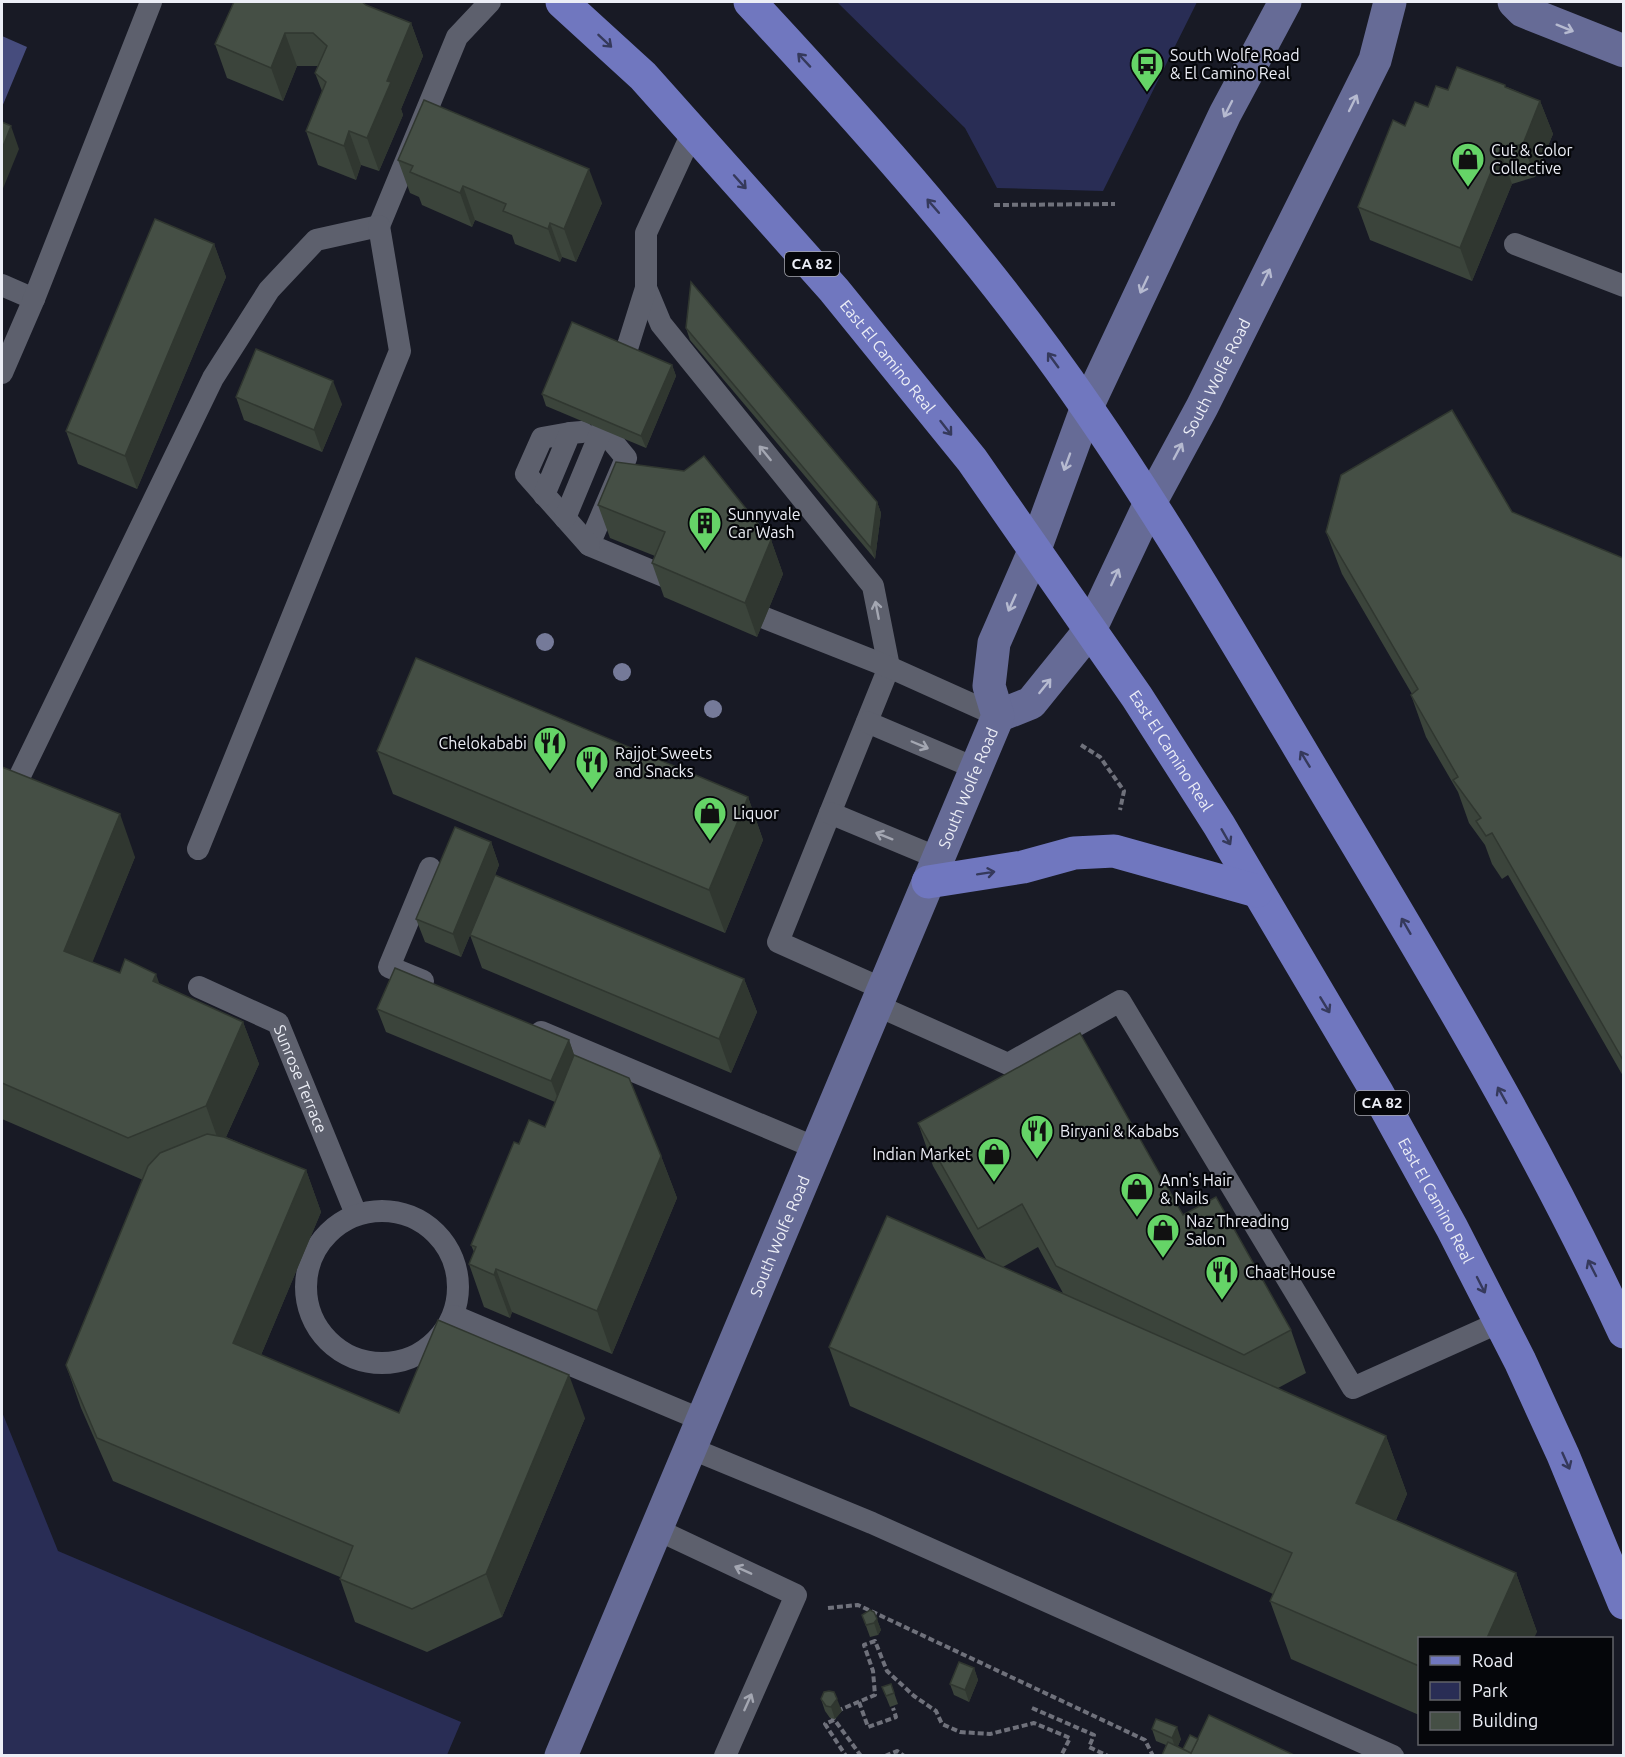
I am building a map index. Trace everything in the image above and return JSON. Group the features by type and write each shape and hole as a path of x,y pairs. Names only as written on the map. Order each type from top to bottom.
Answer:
{"main road":[{"name":"East El Camino Real","path":"562,2 643,76 826,281 972,460 1090,630 1219,825 1378,1094 1452,1227 1500,1322 1572,1475 1623,1603"},
{"path":"750,2 940,213 1018,312 1087,407 1150,503 1384,889 1546,1177 1622,1324"},
{"name":"South Wolfe Road","path":"561,1755 998,716 990,686 994,643 1035,549 1087,407 1225,114 1285,2"},
{"name":"South Wolfe Road","path":"998,716 1031,703 1090,630 1150,503 1202,406 1375,60 1390,2"},
{"path":"1514,2 1523,11 1623,51"},
{"path":"933,870 1023,867 1074,853 1114,851 1257,891"}],"lane":[{"path":"2,373 34,299 151,2"},
{"path":"198,849 400,351 379,226 457,37 490,2"},
{"path":"625,355 646,288 646,233 693,131"},
{"path":"15,786 213,378 269,290 316,240 379,226"},
{"path":"1515,244 1623,286"},
{"path":"2,285 34,299"},
{"path":"646,288 661,324 873,586 889,667 778,942 1008,1064 1120,1001 1353,1388 1500,1322"},
{"path":"602,429 570,433 544,495 589,545 671,579"},
{"path":"565,518 602,429"},
{"path":"589,545 626,458 602,429"},
{"path":"765,618 889,667 998,716"},
{"path":"867,722 975,768"},
{"path":"830,813 933,870"},
{"path":"430,868 389,967 443,990"},
{"name":"Sunrose Terrace","path":"199,987 278,1023 356,1214"},
{"path":"520,1023 816,1148"},
{"path":"382,1210 405,1213 430,1227 449,1248 459,1275 459,1302 454,1316 434,1344 411,1359 384,1364 351,1357 330,1343 314,1323 307,1299 307,1270 316,1246 333,1227 356,1214 382,1210"},
{"path":"454,1316 872,1523 1393,1755"},
{"path":"656,1529 796,1595 725,1755"}],"path":[{"path":"994,205 1115,204"},
{"path":"1082,745 1100,757 1124,791 1118,822"},
{"path":"1100,757 1106,753"},
{"path":"788,1613 858,1605 1145,1740 1153,1755"},
{"path":"861,1755 830,1714 875,1695 873,1671 864,1646 876,1641 887,1671 914,1696 936,1711 942,1724 960,1732 990,1734 1034,1723 1070,1738 1061,1755"},
{"path":"859,1702 868,1727 896,1717 892,1708"},
{"path":"1032,1708 1094,1735 1089,1747 1108,1755"},
{"path":"834,1720 825,1724 846,1755"},
{"path":"885,1755 897,1751 906,1755 936,1755"}],"green space":[{"path":"837,2 1197,2 1103,191 997,188 965,128"},
{"path":"2,1412 58,1551 461,1722 447,1755 2,1755"}],"shaded area":[{"path":"2,36 27,47 2,107"}],"building":[{"path":"234,2 362,2 411,23 387,81 391,82 367,138 349,131 344,146 306,131 326,82 315,73 327,46 313,33 285,33 271,68 215,44"},
{"path":"1457,67 1540,101 1523,144 1500,150 1460,248 1358,207 1393,120 1405,126 1415,102 1428,107 1436,86 1448,90"},
{"path":"424,100 589,169 564,229 550,223 548,229 503,211 506,204 463,186 460,193 410,172 413,166 398,160"},
{"path":"2,122 11,126 2,149"},
{"path":"155,219 214,244 125,456 66,431"},
{"path":"691,282 877,502 871,548 686,328"},
{"path":"572,322 672,365 641,436 542,394"},
{"path":"256,349 333,381 314,430 236,397"},
{"path":"1452,410 1512,512 1623,558 1623,1060 1492,833 1486,836 1476,821 1481,818 1453,780 1458,777 1411,695 1418,689 1326,532 1341,475"},
{"name":"Sunnyvale Car Wash","path":"704,456 771,540 745,603 652,563 665,532 598,505 616,462 684,471"},
{"path":"416,658 748,797 709,890 377,751"},
{"path":"2,767 120,814 64,951 120,973 125,959 156,974 153,981 243,1022 206,1106 128,1138 2,1083"},
{"path":"455,827 491,842 453,934 416,919"},
{"path":"495,875 744,979 719,1039 470,935"},
{"path":"395,968 569,1040 551,1081 377,1009"},
{"path":"1080,1033 1183,1215 1216,1197 1291,1330 1244,1355 1056,1266 1022,1204 978,1229 918,1123"},
{"path":"574,1055 629,1078 661,1156 597,1311 496,1269 494,1275 469,1264 476,1247 471,1245 514,1142 519,1144 529,1120 545,1127"},
{"path":"207,1134 224,1137 306,1170 233,1343 399,1413 438,1320 569,1375 486,1574 412,1609 340,1579 353,1546 97,1438 66,1365 148,1166 160,1153"},
{"path":"887,1216 1386,1436 1356,1503 1516,1573 1487,1637 1418,1637 1418,1666 1270,1601 1292,1553 829,1347"},
{"path":"870,1610 874,1612 877,1619 874,1623 866,1625 862,1615"},
{"path":"959,1662 974,1668 965,1690 950,1684"},
{"path":"891,1684 894,1693 886,1696 882,1687"},
{"path":"824,1692 834,1692 837,1699 831,1707 826,1706 821,1699"},
{"path":"1209,1715 1294,1755 1162,1755 1168,1742 1191,1753"},
{"path":"1156,1719 1177,1727 1172,1738 1152,1729"},
{"path":"1190,1735 1198,1739 1191,1753 1183,1749"}],"place":[{"name":"South Wolfe Road & El Camino Real","path":"1147,93"},
{"name":"Cut & Color Collective","path":"1468,188"},
{"name":"Sunnyvale Car Wash","path":"705,552"},
{"name":"Chelokababi","path":"550,772"},
{"name":"Rajjot Sweets and Snacks","path":"592,791"},
{"name":"Liquor","path":"710,842"},
{"name":"Biryani & Kababs","path":"1037,1160"},
{"name":"Indian Market","path":"994,1183"},
{"name":"Ann's Hair & Nails","path":"1137,1218"},
{"name":"Naz Threading Salon","path":"1163,1259"},
{"name":"Chaat House","path":"1222,1301"}]}
